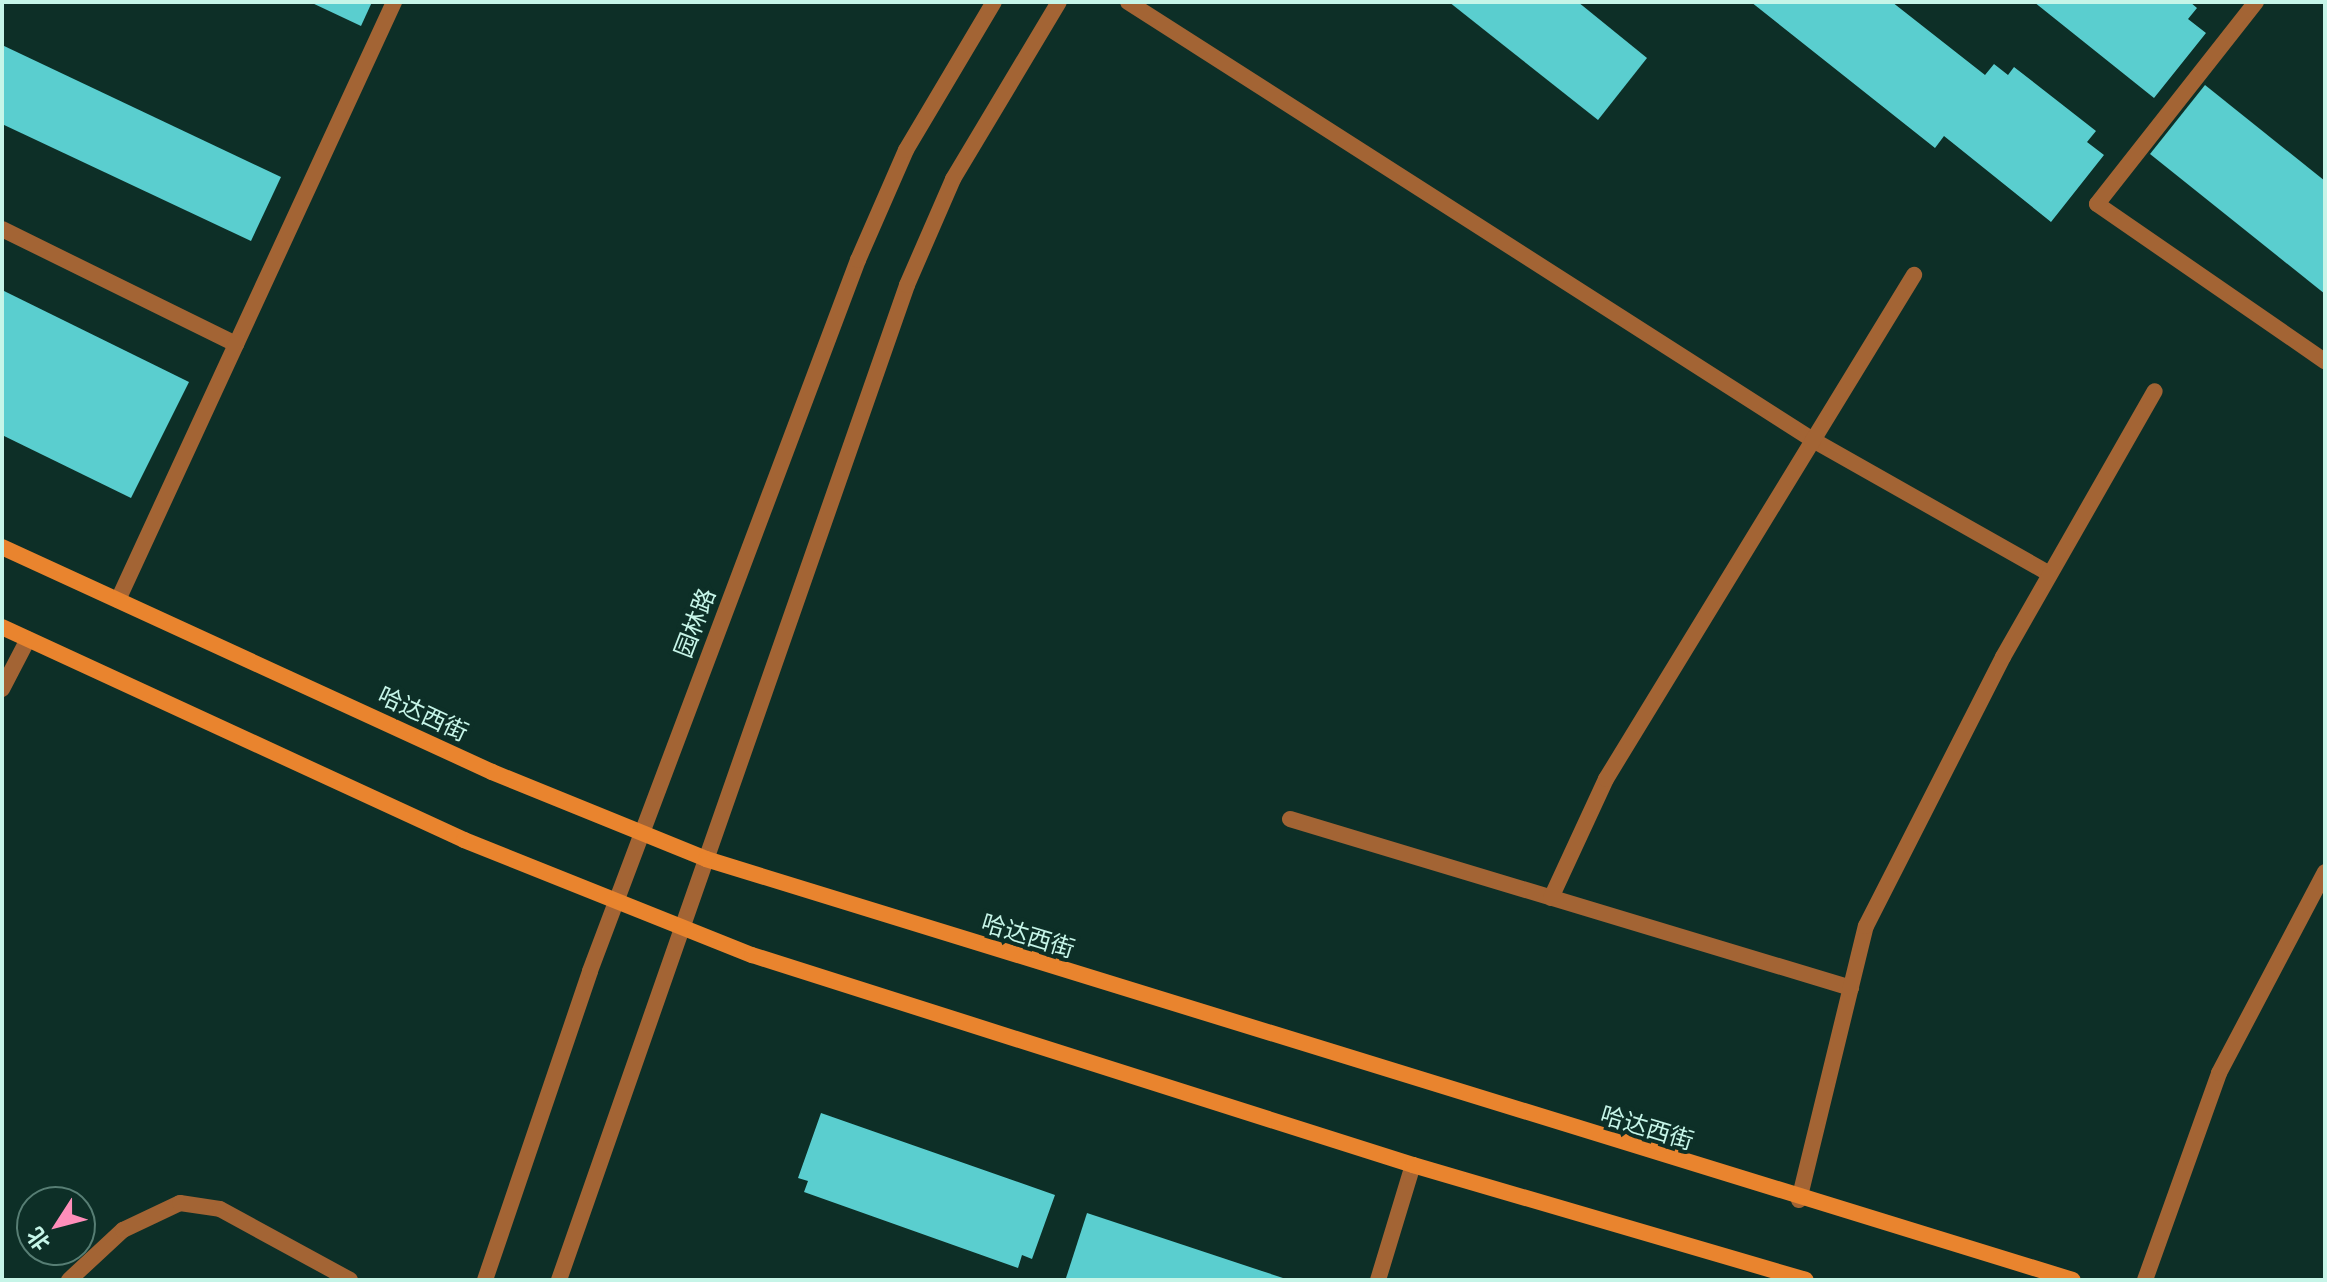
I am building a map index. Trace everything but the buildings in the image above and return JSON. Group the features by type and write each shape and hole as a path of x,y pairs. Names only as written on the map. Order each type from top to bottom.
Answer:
{"main road":[{"name":"哈达西街","path":"2,547 641,834 706,859 1799,1200 2073,1280"},
{"path":"2,627 615,904 682,929 1413,1165 1805,1280"}],"street":[{"path":"118,600 394,2"},
{"name":"园林路","path":"485,1280 615,904 858,260 906,150 994,2"},
{"path":"559,1280 907,285 953,179 1059,2"},
{"path":"1128,2 1813,440 2050,574"},
{"path":"2256,2 2097,204 2325,361"},
{"path":"2,229 236,344"},
{"path":"1551,898 1606,779 1914,275"},
{"path":"1799,1200 1866,926 1897,861 2050,574 2155,391"},
{"path":"2,689 28,639"},
{"path":"1290,819 1851,988"},
{"path":"2145,1280 2219,1073 2325,872"},
{"path":"1378,1280 1413,1165"},
{"path":"69,1280 123,1230 180,1203 220,1209 350,1280"}]}
